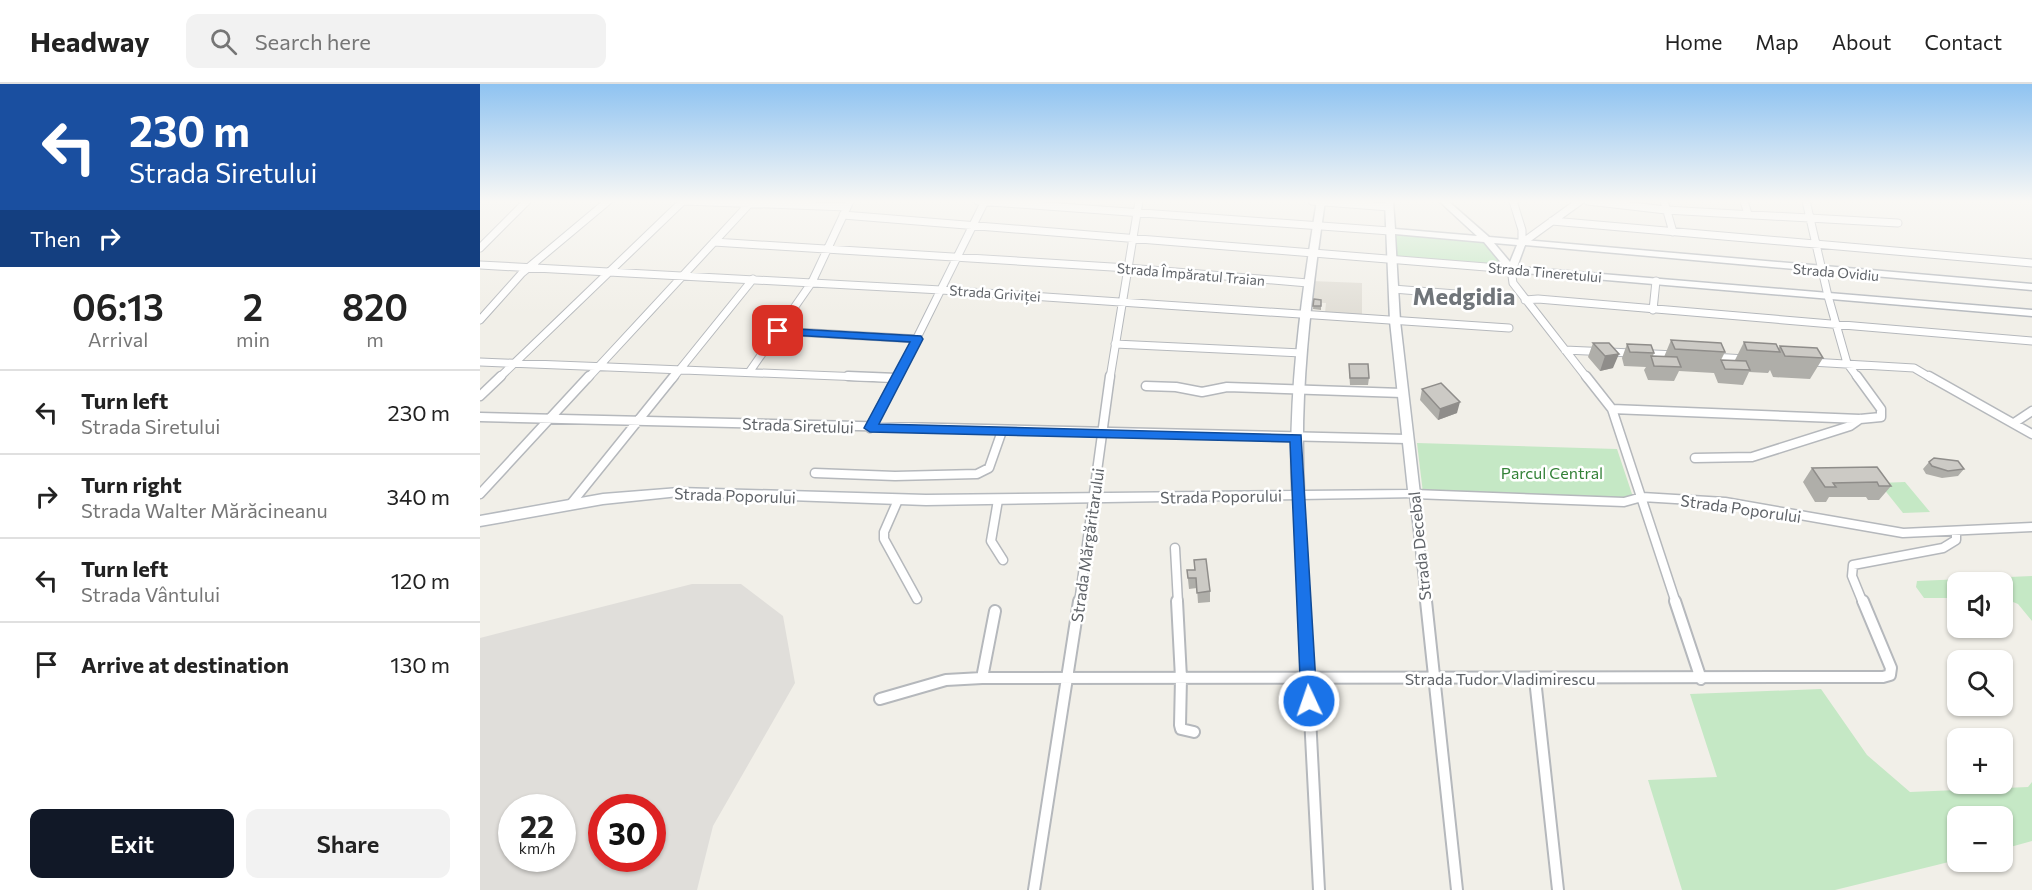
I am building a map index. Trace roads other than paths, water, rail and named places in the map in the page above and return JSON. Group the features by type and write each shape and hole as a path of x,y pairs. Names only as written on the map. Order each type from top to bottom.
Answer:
{"street":[{"path":"480,320 529,267 563,239"},
{"path":"480,396 644,239"},
{"path":"480,494 717,239"},
{"path":"750,371 812,282 831,239"},
{"path":"870,428 917,339 965,239"},
{"name":"Strada Tineretului","path":"1127,239 2032,313"},
{"name":"Strada Mărgăritarului","path":"1034,890 1132,239"},
{"path":"1315,239 1305,315 1297,438 1319,890"},
{"name":"Strada Decebal","path":"1390,239 1402,393 1457,890"},
{"name":"Strada Ovidiu","path":"1472,239 1522,243 1535,241 1822,270 2032,287"},
{"path":"1522,239 1511,269 1513,283 1612,409 1701,679"},
{"path":"1752,239 2032,264"},
{"path":"1612,409 1860,419 1881,417 1882,413 1847,363 1828,296 1816,239"},
{"path":"1487,240 1511,269"},
{"name":"Strada Împăratul Traian","path":"714,242 1128,268 1308,283"},
{"name":"Strada Griviței","path":"480,265 683,274 1509,328"},
{"path":"570,505 753,279"},
{"path":"1653,310 1656,281"},
{"path":"1393,289 1456,294"},
{"path":"1525,300 1538,299 2032,341"},
{"path":"778,331 917,339"},
{"path":"1115,344 1302,353"},
{"path":"1565,350 1683,356"},
{"path":"1706,357 1753,359"},
{"path":"1800,361 1914,368 2032,434"},
{"path":"480,362 897,378"},
{"path":"1146,386 1176,387 1202,392 1221,387 1402,393"},
{"path":"2014,423 2032,411"},
{"name":"Strada Siretului","path":"480,417 1407,439"},
{"path":"1695,458 1739,458 1764,454 1850,426 1860,419"},
{"path":"815,473 895,476 977,474 989,468 1002,431"},
{"name":"Strada Poporului","path":"480,521 631,495 679,492 898,500 1414,494 1624,502 1642,497 1725,502 1883,531 1920,534 2032,527"},
{"path":"898,500 884,532 884,539 918,599"},
{"path":"998,500 991,541 1003,560"},
{"name":"Strada Tudor Vladimirescu","path":"880,699 946,680 982,678 1883,677 1890,675 1891,668 1852,576 1853,565 1943,548 1956,540 1956,532"},
{"path":"1174,548 1181,678 1180,725 1181,729 1194,732"},
{"path":"982,678 995,611"},
{"path":"1535,679 1558,890"}],"district":[{"name":"Medgidia","path":"1464,295"}],"park label":[{"name":"Parcul Central","path":"1552,472"}]}
